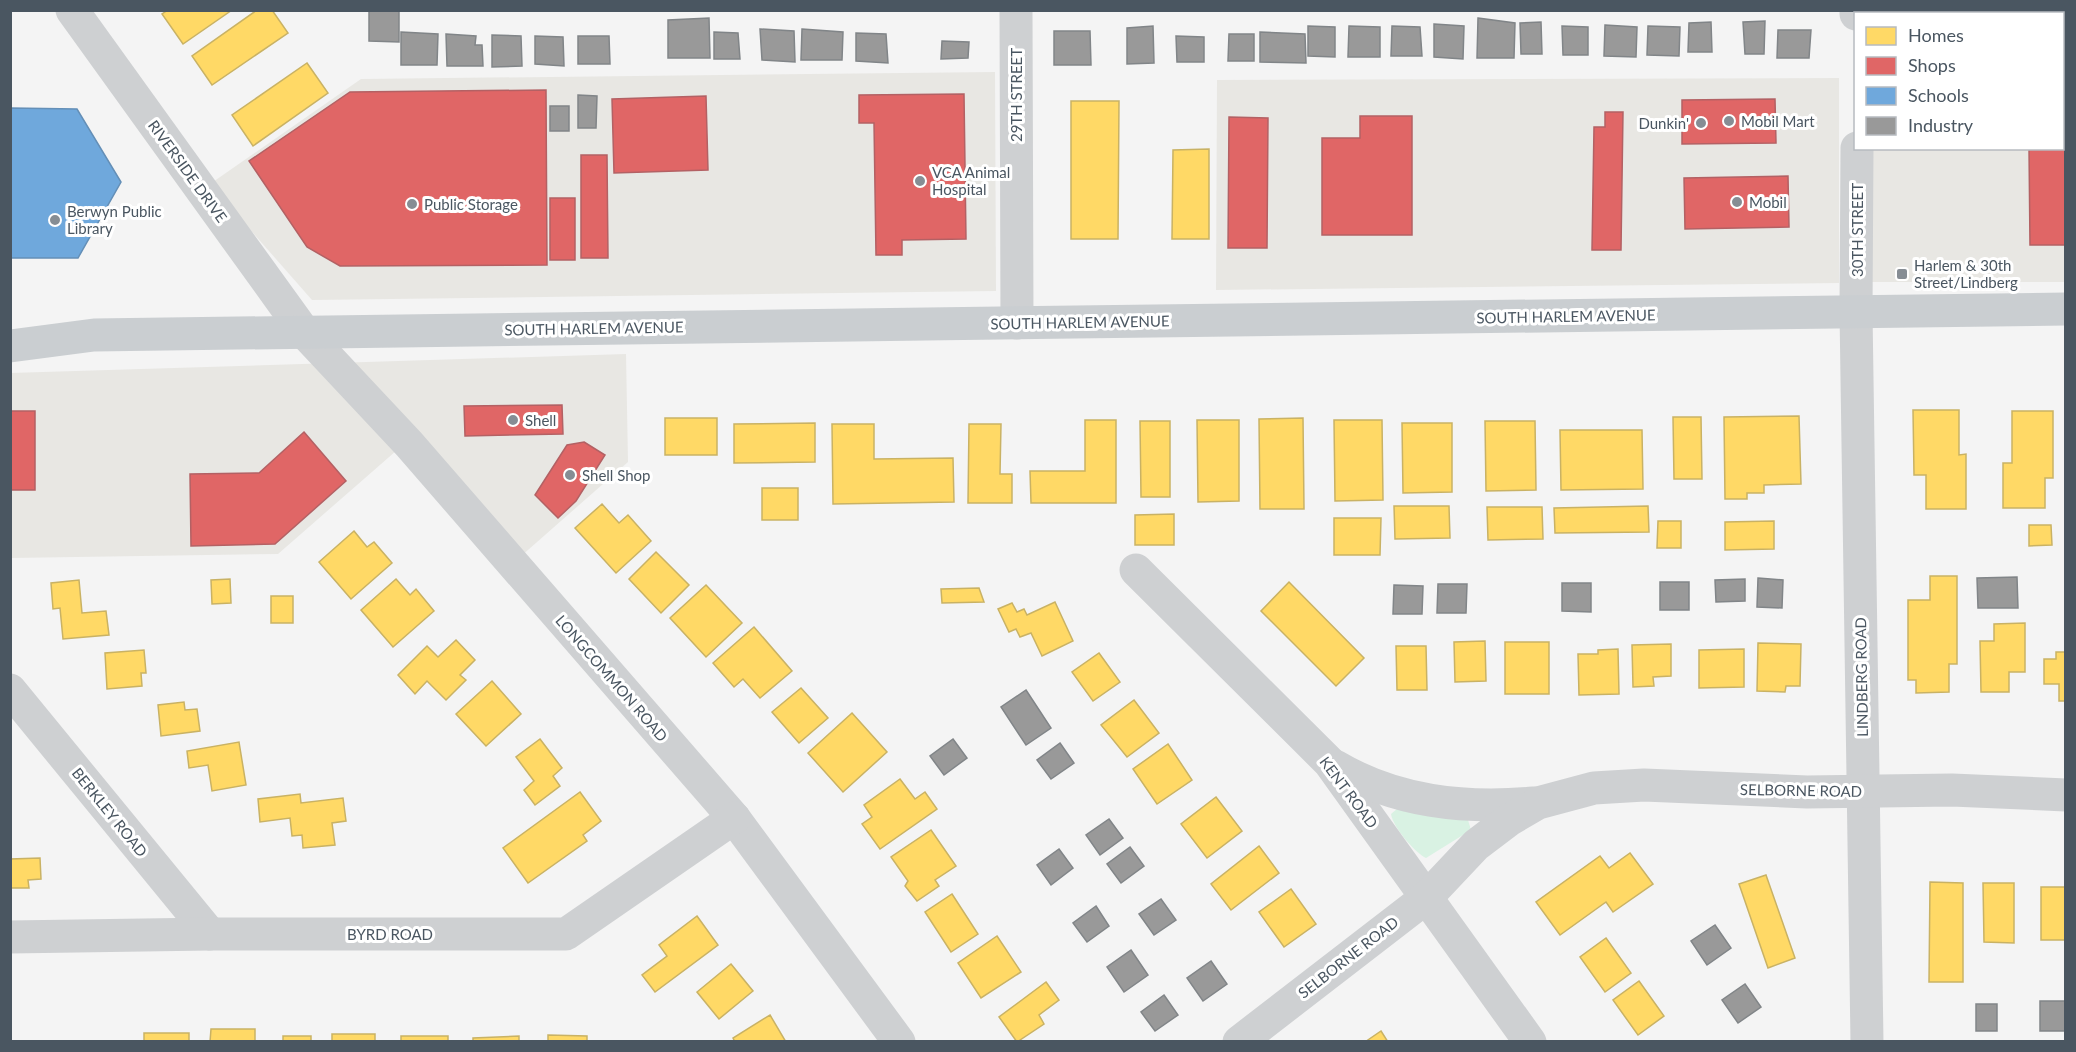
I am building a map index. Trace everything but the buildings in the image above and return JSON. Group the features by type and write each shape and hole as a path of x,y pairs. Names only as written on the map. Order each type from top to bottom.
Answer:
{"main road":[{"name":"SOUTH HARLEM AVENUE","path":"10,346 94,335 2066,309"},
{"name":"SOUTH HARLEM AVENUE","path":"10,322 94,335"}],"street":[{"name":"RIVERSIDE DRIVE","path":"72,10 304,332"},
{"name":"29TH STREET","path":"1016,10 1017,323"},
{"name":"30TH STREET","path":"1856,312 1857,150"},
{"name":"LINDBERG ROAD","path":"1856,312 1867,1041"},
{"name":"LONGCOMMON ROAD","path":"304,332 410,444 734,818 899,1041"},
{"name":"KENT ROAD","path":"1136,570 1329,762 1530,1041"},
{"name":"BERKLEY ROAD","path":"10,690 210,934"},
{"name":"SELBORNE ROAD","path":"1329,762 1358,780 1414,798 1479,806 1538,803 1594,788 1644,785 1807,792 1953,790 2066,795"},
{"name":"SELBORNE ROAD","path":"1239,1041 1427,897 1476,845 1509,820 1538,803"},
{"name":"BYRD ROAD","path":"10,937 566,933 734,818"}],"shaded area":[{"path":"995,72 996,291 312,300 210,184 361,79"},
{"path":"2065,76 2065,282 1867,282 1868,150 2064,150"},
{"path":"1839,78 1839,283 1216,290 1217,80"},
{"path":"626,354 628,462 520,557 412,437 278,554 11,558 10,373"}],"green space":[{"path":"1397,809 1468,820 1471,830 1426,858 1410,845 1396,826 1391,814"}],"place":[{"name":"Mobil Mart","path":"1729,121"},
{"name":"Dunkin'","path":"1701,123"},
{"name":"VCA Animal Hospital","path":"920,181"},
{"name":"Mobil","path":"1737,202"},
{"name":"Public Storage","path":"412,204"},
{"name":"Berwyn Public Library","path":"55,220"},
{"name":"Harlem & 30th Street/Lindberg","path":"1902,274"},
{"name":"Shell","path":"513,420"},
{"name":"Shell Shop","path":"570,475"}]}
